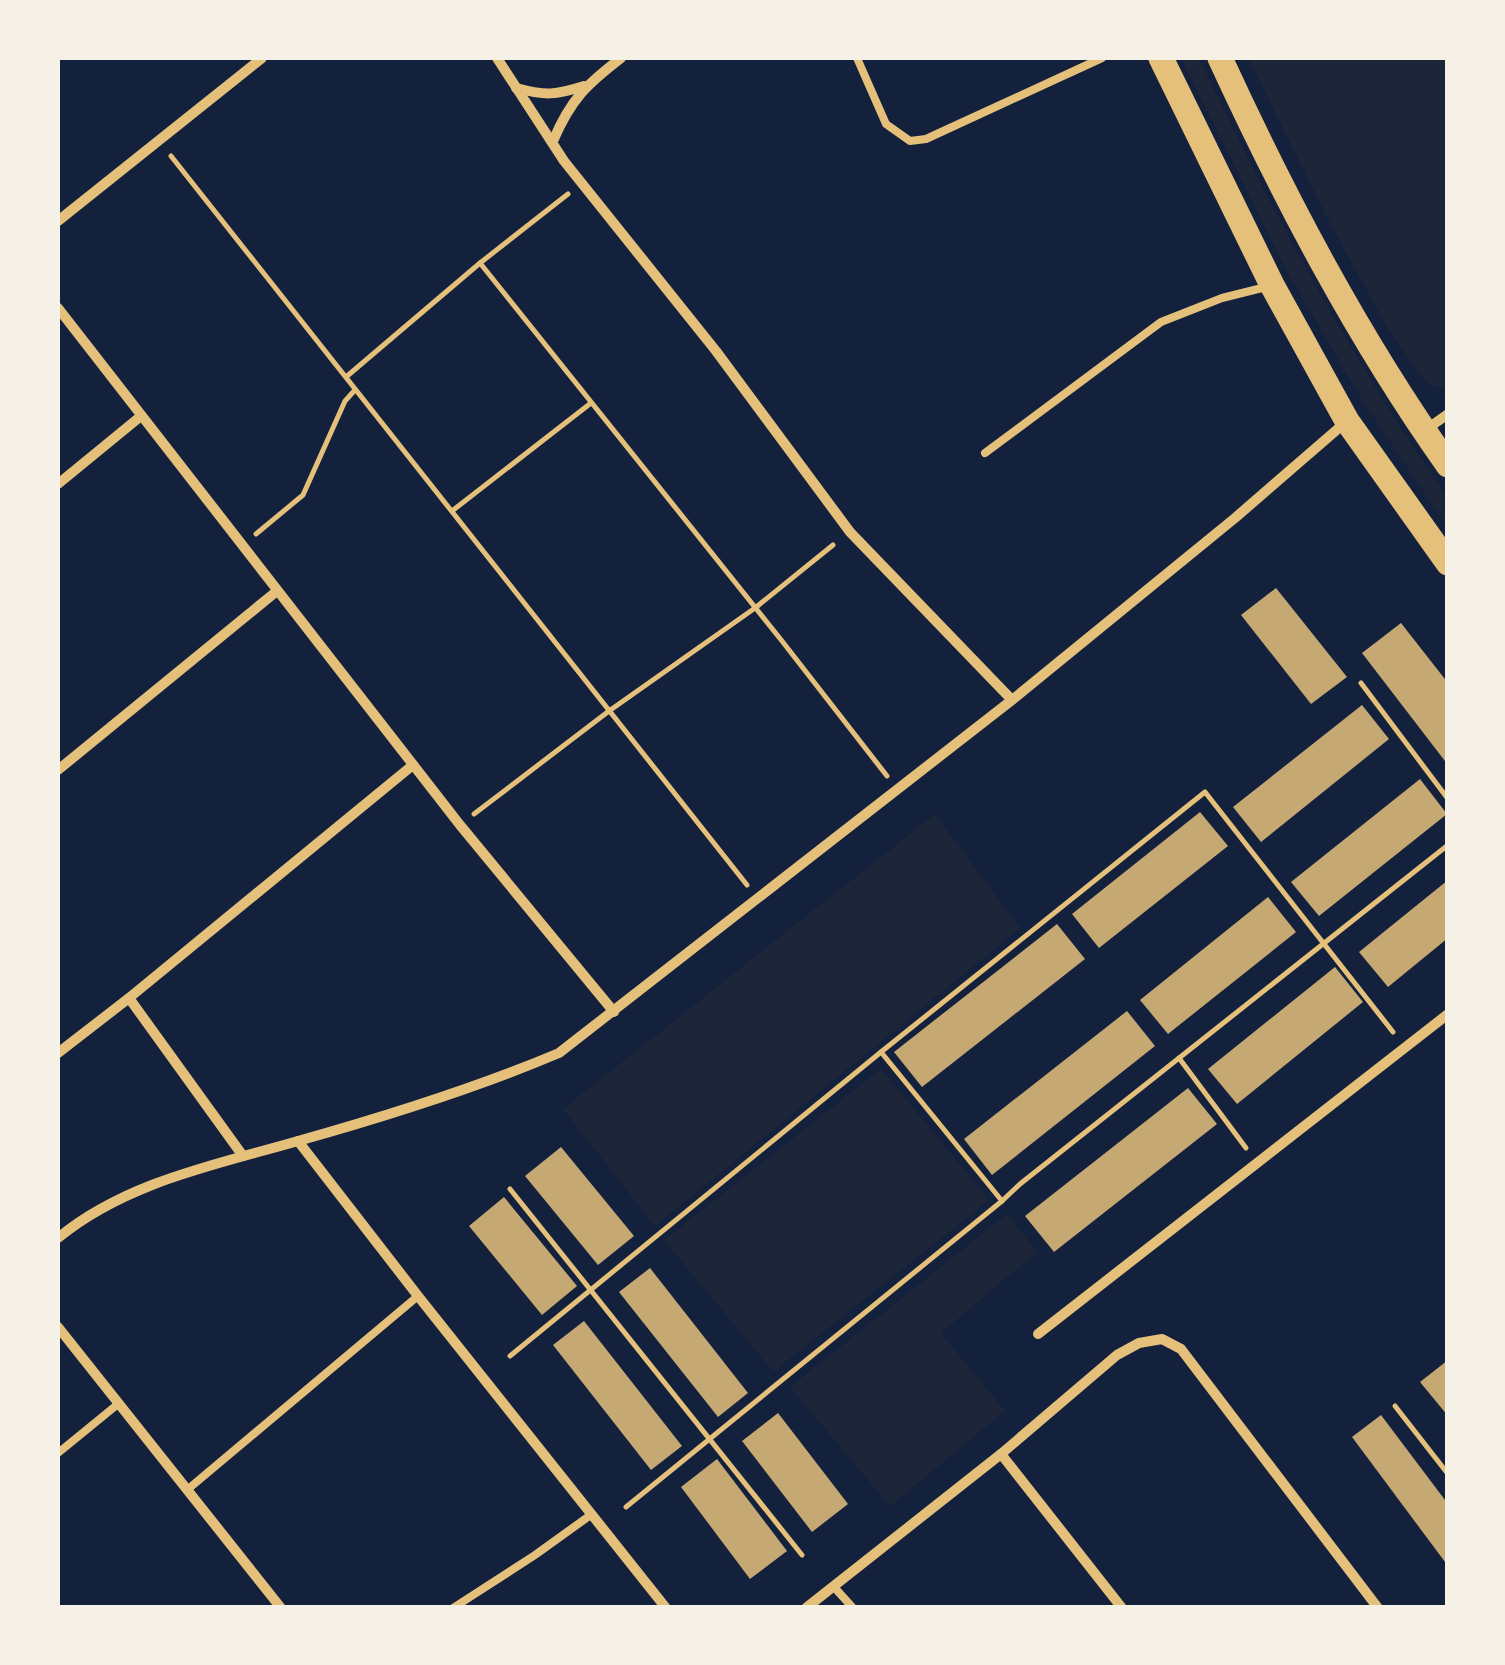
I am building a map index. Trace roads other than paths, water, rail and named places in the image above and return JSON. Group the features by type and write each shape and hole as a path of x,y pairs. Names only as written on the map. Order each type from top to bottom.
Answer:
{"main road":[{"path":"1161,58 1272,285 1346,421 1448,562"},
{"path":"1220,58 1339,295 1448,465"}],"street":[{"path":"58,221 262,58"},
{"path":"497,58 564,161 716,351 850,532 1012,700"},
{"path":"553,140 585,86 621,58"},
{"path":"516,88 559,94 585,86"},
{"path":"58,308 412,765 614,1012"},
{"path":"1424,431 1448,414"},
{"path":"58,484 141,416"},
{"path":"58,1238 96,1209 136,1190 407,1110 559,1053 1012,700 1235,518 1346,421"},
{"path":"58,770 277,590"},
{"path":"58,1053 412,765"},
{"path":"129,998 243,1156"},
{"path":"1038,1334 1448,1014"},
{"path":"298,1141 666,1608"},
{"path":"58,1327 281,1608"},
{"path":"806,1608 1001,1454 1117,1354 1139,1343 1162,1339 1181,1349 1378,1608"},
{"path":"1001,1454 1122,1608"}],"lane":[{"path":"857,58 886,124 910,141 926,139 1102,58"},
{"path":"986,454 1161,322 1222,298 1272,285"},
{"path":"187,1490 418,1296"},
{"path":"58,1453 118,1404"},
{"path":"453,1608 592,1514"},
{"path":"834,1587 852,1608"}]}
